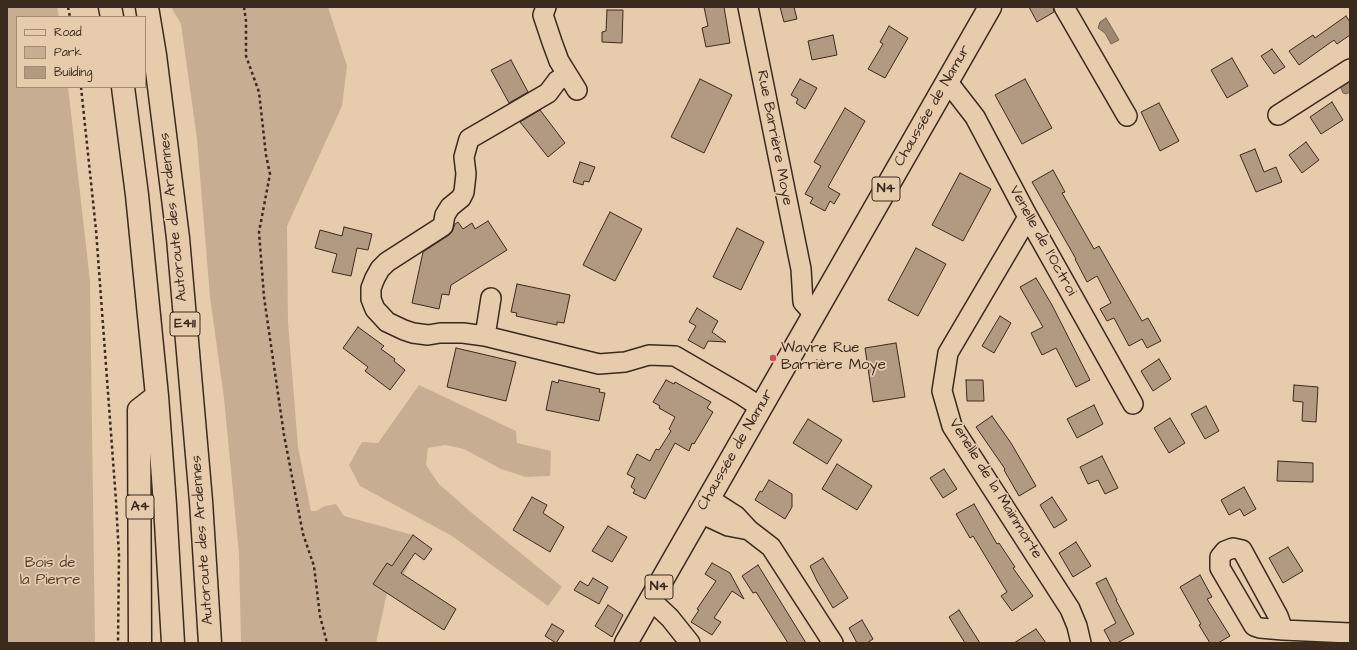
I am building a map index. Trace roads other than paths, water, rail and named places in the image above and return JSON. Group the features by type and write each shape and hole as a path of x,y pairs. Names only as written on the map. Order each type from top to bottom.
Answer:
{"main road":[{"name":"Autoroute des Ardennes","path":"147,7 155,55 178,238 201,501 210,643"},
{"name":"Chaussée de Namur","path":"626,643 990,7"},
{"name":"E411","path":"123,88 137,195 157,396 173,643"},
{"name":"A4","path":"140,643 139,410 157,396"}],"street":[{"path":"546,7 543,15 559,61 572,83 557,81 548,93 469,139 464,158 466,174 464,192 461,198 450,207 445,215 443,226 387,262 380,269 371,288 371,299 375,309 387,322 413,333 428,335 440,333 485,336 599,364 625,362 649,355 675,356 760,407"},
{"name":"Rue Barrière Moye","path":"748,7 801,269 803,302 814,314"},
{"path":"1064,7 1127,116"},
{"path":"1278,116 1350,68"},
{"name":"Venelle de l'Octroi","path":"947,82 975,117 1028,217 1133,404"},
{"name":"Venelle de la Mainmorte","path":"1028,217 948,353 942,391 952,426 1070,609 1077,626 1081,643"},
{"path":"801,269 816,283 828,290"},
{"path":"485,336 491,298"},
{"path":"704,505 728,526 749,530 771,547 833,643"},
{"path":"1283,630 1278,616 1242,550 1233,548 1225,551 1220,557 1220,568 1254,626 1283,630 1350,633"},
{"path":"1231,587 1263,589"},
{"path":"651,600 670,618 690,643"},
{"path":"1067,643 1064,627 1070,609"}],"place":[{"name":"Wavre Rue Barrière Moye","path":"773,358"}],"park label":[{"name":"Bois de la Pierre","path":"50,572"}]}
